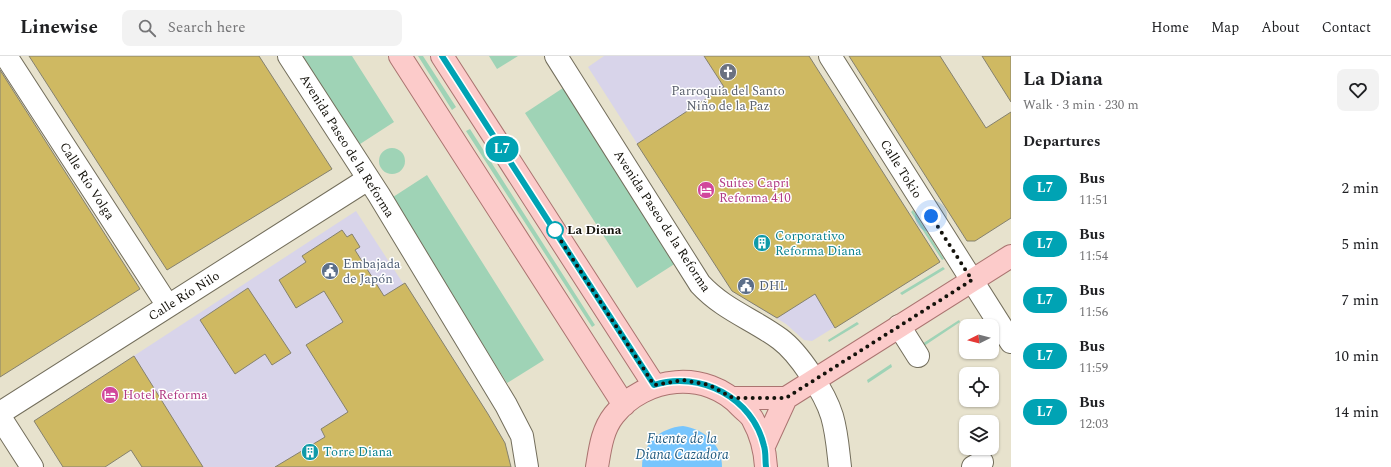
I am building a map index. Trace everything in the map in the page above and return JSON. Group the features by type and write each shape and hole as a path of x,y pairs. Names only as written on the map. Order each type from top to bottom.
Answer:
{"main road":[{"path":"400,56 624,405"},
{"path":"442,56 654,385"},
{"path":"764,446 786,398 1011,256"},
{"path":"597,467 601,440 613,416 632,397 654,385 683,380 709,385 733,398 753,419 764,446 766,467"},
{"path":"733,398 786,398"}],"street":[{"name":"Calle Río Volga","path":"6,56 168,306"},
{"name":"Avenida Paseo de la Reforma","path":"289,56 368,179 506,405 522,436 527,467"},
{"name":"Calle Tokio","path":"830,56 1011,342"},
{"name":"Avenida Paseo de la Reforma","path":"559,57 700,284 712,297 780,339 796,353 829,406 836,430 840,467"},
{"name":"Calle Río Nilo","path":"0,413 368,179"},
{"path":"899,326 918,356"},
{"path":"0,417 32,467"}],"shaded area":[{"path":"604,56 809,56 940,262 812,341 804,340 786,324 743,298 729,287 588,67"},
{"path":"356,211 488,414 505,443 511,467 203,467 175,422 148,440 106,374"}],"green space":[{"path":"299,56 352,56 394,122 357,146"},
{"path":"418,56 423,56 456,107 452,110"},
{"path":"489,56 518,56 497,69"},
{"path":"563,88 676,263 637,288 525,113"},
{"path":"470,129 595,325 592,327 466,131"},
{"path":"392,148 401,152 405,161 401,170 392,174 383,170 379,161 383,152"},
{"path":"427,175 544,360 507,383 390,199"},
{"path":"913,210 944,259 942,260 911,212"},
{"path":"943,267 945,269 902,295 900,293"},
{"path":"959,320 959,323 924,346 922,344"},
{"path":"857,322 859,324 829,342 828,340"},
{"path":"891,364 892,367 868,383 867,380"}],"water":[{"name":"Fuente de la Diana Cazadora","path":"683,426 698,430 710,439 719,451 722,467 642,467 645,451 654,438 667,430"}],"building":[{"path":"29,56 259,56 332,169 167,270"},
{"path":"704,56 809,56 940,262 835,328 815,294 777,318 732,291 637,144 724,87"},
{"path":"849,56 940,56 986,128 1011,112 1011,218 975,241 967,241"},
{"path":"982,56 1011,56 1011,102"},
{"path":"0,70 140,289 0,377"},
{"path":"342,230 347,237 352,234 360,247 355,250 384,296 405,283 505,443 511,467 275,467 325,437 321,429 348,412 306,345 343,322 324,291 296,308 279,280 306,262 302,256"},
{"path":"248,288 291,353 272,365 265,354 235,374 200,320"},
{"path":"134,356 203,467 142,467 131,450 105,467 63,467 34,421"}],"bus line":[{"name":"L7","path":"442,56 654,385 683,380 709,385 733,398 753,419 764,446 766,467"}],"place":[{"name":"Parroquia del Santo Niño de la Paz","path":"728,72"},
{"name":"Suites Capri Reforma 410","path":"706,190"},
{"name":"La Diana","path":"555,230"},
{"name":"Corporativo Reforma Diana","path":"762,243"},
{"name":"Embajada de Japón","path":"330,271"},
{"name":"DHL","path":"746,286"},
{"name":"Hotel Reforma","path":"110,395"},
{"name":"Torre Diana","path":"310,452"}],"route":[{"path":"555,230 552,227 654,385 683,380 709,385 733,398 786,398 972,280 931,216"}]}
